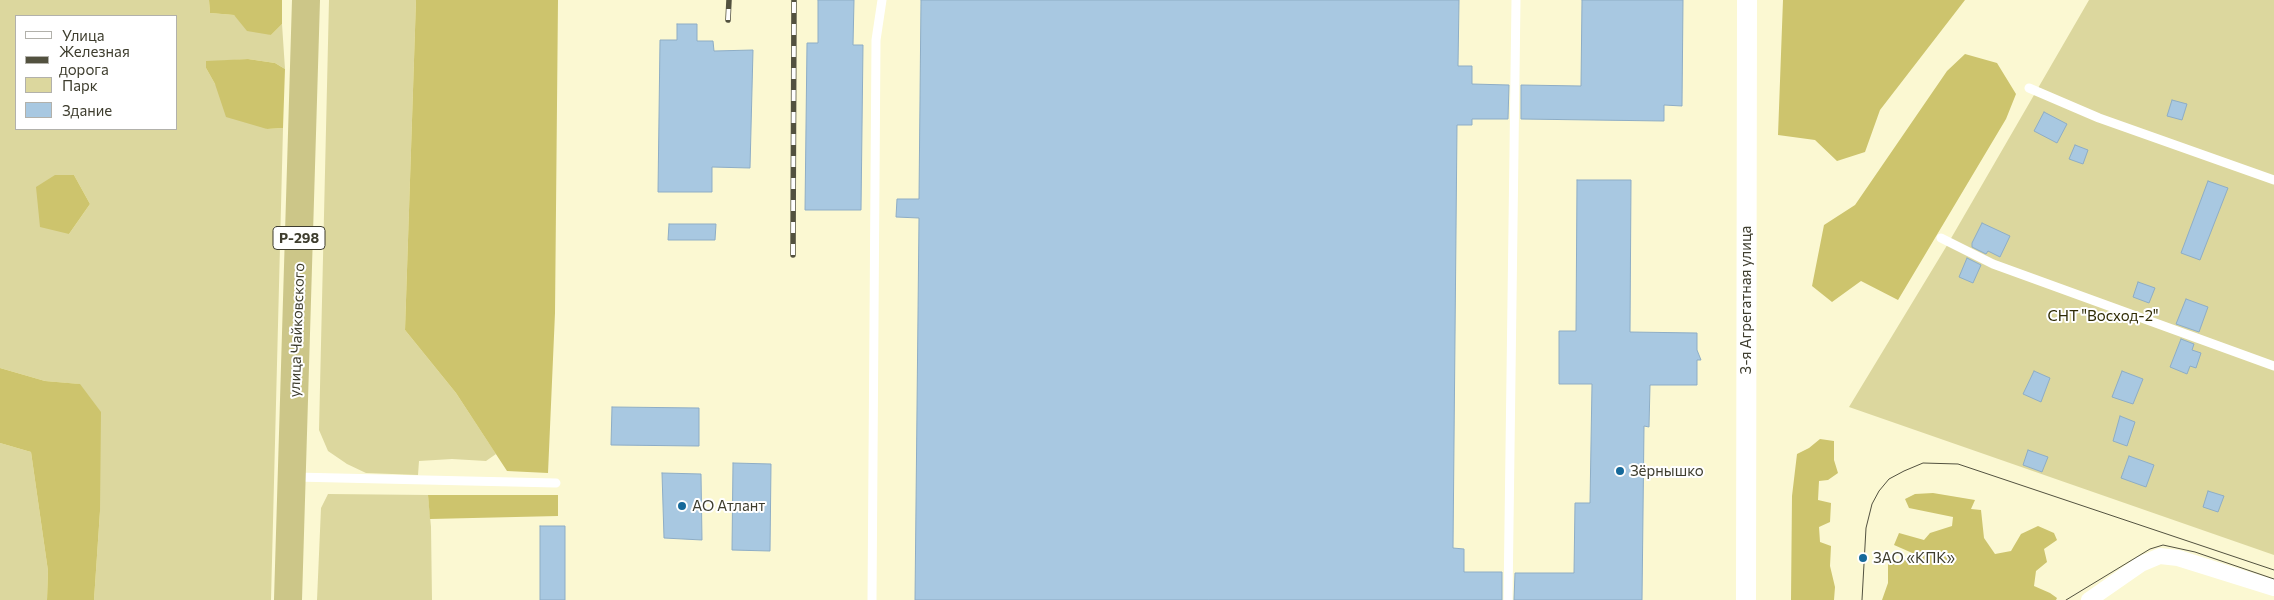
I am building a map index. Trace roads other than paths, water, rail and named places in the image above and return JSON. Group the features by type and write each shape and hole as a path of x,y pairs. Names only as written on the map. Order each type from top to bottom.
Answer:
{"highway":[{"name":"улица Чайковского","path":"288,600 306,0"}],"street":[{"name":"3-я Агрегатная улица","path":"1746,600 1747,0"},
{"path":"2090,600 2141,564 2160,556 2178,558 2274,588"}],"lane":[{"path":"872,600 876,40 882,0"},
{"path":"1508,600 1516,0"},
{"path":"2029,88 2099,118 2274,180"},
{"path":"1941,238 1993,264 2274,366"},
{"path":"292,477 556,483"}],"tram line":[{"path":"1862,600 1866,528 1872,504 1879,491 1889,479 1923,463 1958,464 2274,570"},
{"path":"2066,600 2150,549 2163,545 2195,552 2274,579"}],"railway":[{"path":"728,20 729,0"},
{"path":"793,255 794,0"}],"place":[{"name":"Зёрнышко","path":"1620,471"},
{"name":"АО Атлант","path":"682,506"},
{"name":"ЗАО «КПК»","path":"1863,558"}],"park label":[{"name":"СНТ \"Восход-2\"","path":"2103,316"}]}
